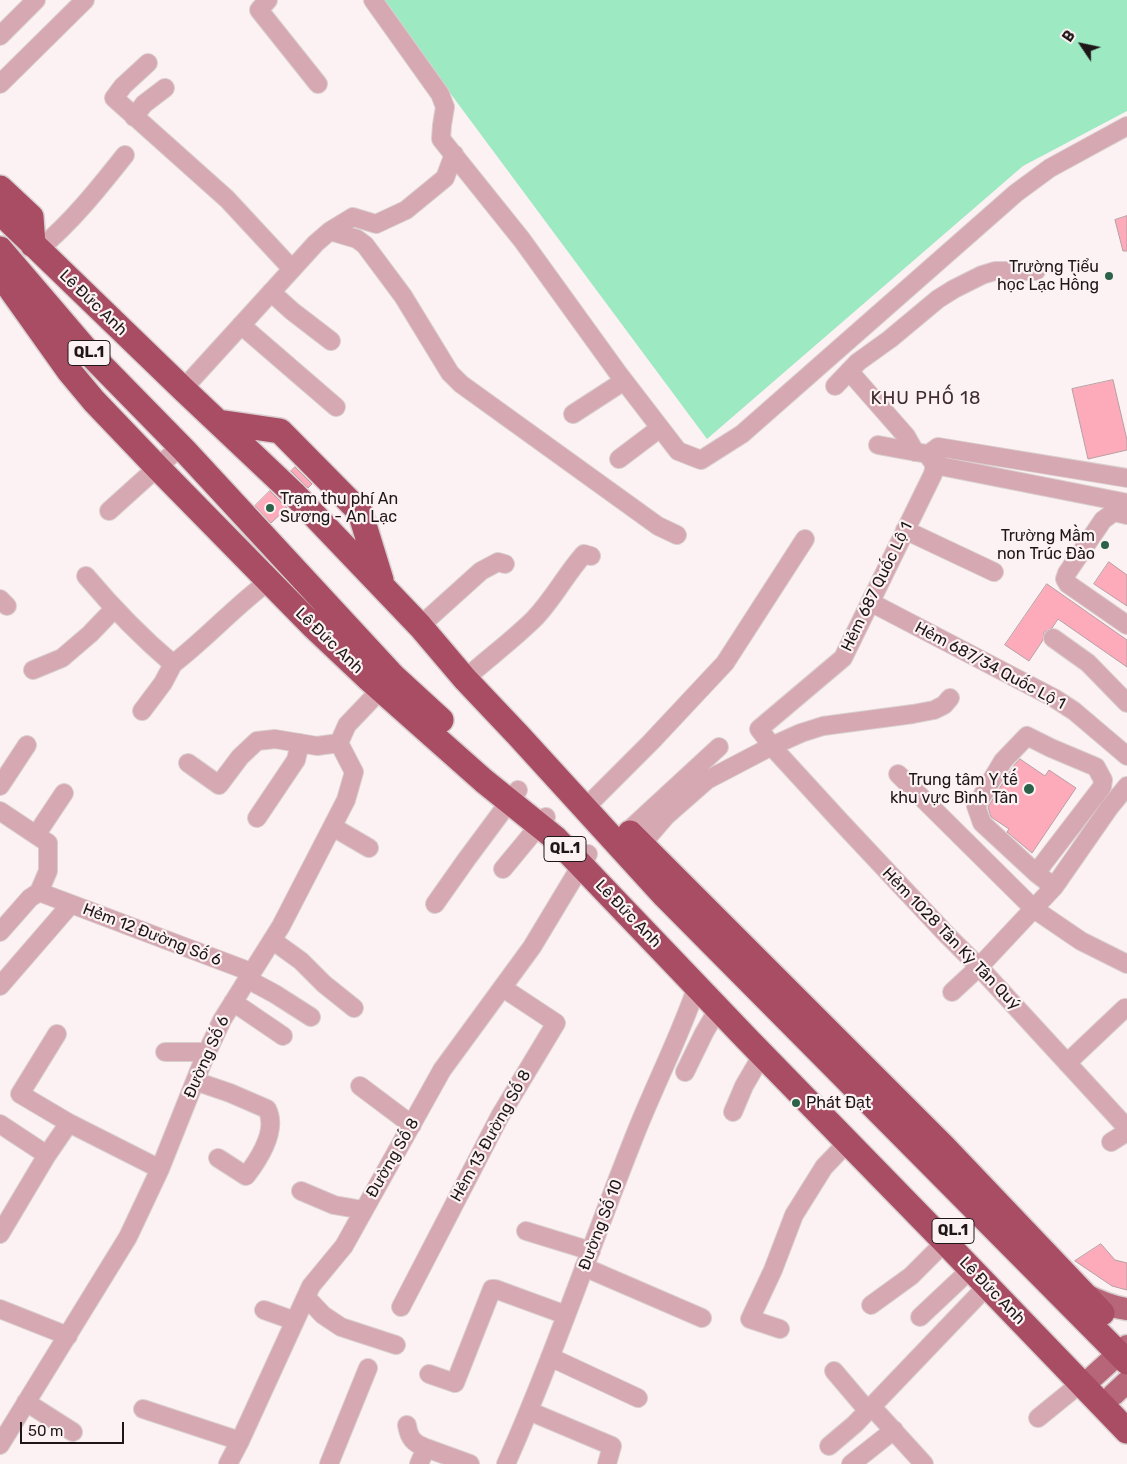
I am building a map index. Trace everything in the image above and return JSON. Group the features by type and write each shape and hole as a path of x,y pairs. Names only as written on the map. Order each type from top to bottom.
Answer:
{"highway":[{"path":"0,188 31,217 36,248"},
{"name":"Lê Đức Anh","path":"0,212 293,493 420,626 465,679 665,896 1084,1294 1125,1350"},
{"name":"Lê Đức Anh","path":"0,249 88,352 180,446 387,683"},
{"name":"Lê Đức Anh","path":"0,274 75,378 158,468 314,627 387,683 543,821 584,860 1088,1379 1127,1431"},
{"name":"Lê Đức Anh","path":"218,422 280,431 360,512 384,590"},
{"name":"QL.1","path":"585,808 635,838"},
{"name":"Lê Đức Anh","path":"635,838 904,1122 1125,1350"},
{"name":"Lê Đức Anh","path":"584,860 718,1009 979,1277 1088,1379 1122,1395"}],"main road":[{"path":"1084,1294 1117,1308 1127,1309"},
{"path":"1088,1379 1125,1350"}],"street":[{"path":"0,36 36,0"},
{"path":"0,84 85,0"},
{"path":"268,0 259,10 318,84"},
{"path":"373,0 440,94 445,107 441,140 522,240 624,381 678,451 700,460 734,439 798,386 865,324 1016,193 1050,168 1127,126"},
{"path":"148,63 123,86 114,98 227,198 292,269"},
{"path":"134,117 144,104 164,88"},
{"path":"183,389 316,242 353,217 376,224 406,210 445,178 454,154"},
{"path":"36,248 55,236 90,198 124,155"},
{"path":"330,231 357,239 365,245 403,296 450,372 461,384 658,526 677,535"},
{"path":"835,386 873,350 890,339 938,299 954,289 982,275 995,271 1036,271"},
{"path":"270,292 292,312 331,340"},
{"path":"241,325 336,407"},
{"path":"849,371 906,436 929,454 992,476 1127,502"},
{"path":"574,414 624,381"},
{"path":"619,459 660,428"},
{"path":"878,445 929,454 995,457 1127,478"},
{"path":"109,511 180,446"},
{"name":"Hẻm 687 Quốc Lộ 1","path":"773,748 760,729 843,658 933,474 929,454"},
{"path":"992,476 995,457"},
{"path":"1127,514 1114,512 1103,520 1067,573 1065,579 1068,584 1127,625"},
{"path":"905,530 994,572"},
{"path":"585,808 651,742 725,663 805,539"},
{"path":"465,679 486,659 511,641 536,617 553,596 571,568 584,554 591,556"},
{"path":"420,626 481,570 498,562 505,564"},
{"path":"86,576 114,609 173,664"},
{"path":"142,711 173,664 197,646 249,596 269,581"},
{"name":"Hẻm 687/34 Quốc Lộ 1","path":"870,602 1054,698 1074,711 1127,756"},
{"path":"33,670 62,658 90,634 114,609"},
{"path":"1053,638 1088,663 1127,703"},
{"path":"188,763 219,785 240,757 257,741 275,739 316,746 339,743 347,724 387,683"},
{"path":"635,838 666,816 707,780 801,733 823,726 934,710 944,705 950,698"},
{"path":"1036,874 1102,786 1103,780 1096,767 1050,748 1027,736 1004,761 976,806 982,823 1036,874 1054,887"},
{"name":"Đường Số 6","path":"0,1445 128,1237 160,1169 207,1052 222,1020 281,926 333,827 346,800 354,772 339,743"},
{"path":"257,818 296,760 300,744"},
{"path":"0,786 27,745"},
{"path":"635,838 719,747"},
{"name":"Hẻm 1028 Tân Kỳ Tân Quý","path":"773,748 908,894 979,967 1127,1130"},
{"path":"898,774 1034,910 1081,941 1127,964"},
{"path":"952,992 979,967 1054,887 1109,808 1127,786"},
{"path":"36,835 64,793"},
{"path":"435,904 514,796"},
{"path":"0,811 48,843 48,871 38,892 30,898 0,932"},
{"path":"503,869 543,821"},
{"path":"333,827 369,848"},
{"name":"Đường Số 8","path":"228,1464 311,1286 344,1246 442,1070 504,988 532,947 584,860"},
{"path":"38,892 71,904"},
{"name":"Hẻm 12 Đường Số 6","path":"0,986 71,904 249,976 311,1018"},
{"path":"272,940 301,961 324,984 354,1008"},
{"name":"Đường Số 10","path":"506,1464 529,1411 633,1138 689,1009 697,986"},
{"name":"Hẻm 13 Đường Số 8","path":"401,1307 500,1116 556,1023 504,988"},
{"path":"232,1002 283,1036"},
{"path":"1067,1063 1125,1008"},
{"path":"685,1072 718,1009"},
{"path":"57,1034 20,1094 69,1123 160,1169"},
{"path":"164,1052 207,1052"},
{"path":"733,1112 744,1086 762,1055"},
{"path":"195,1081 268,1109 271,1117 271,1128 259,1157 246,1176 218,1158"},
{"path":"360,1086 412,1125"},
{"path":"0,1234 47,1155 69,1123"},
{"path":"0,1124 47,1155"},
{"path":"1111,1142 1127,1130"},
{"path":"780,1329 750,1319 773,1270 794,1215 824,1167 847,1143"},
{"path":"301,1191 334,1205 363,1210"},
{"path":"526,1231 588,1259 702,1318"},
{"path":"871,1306 912,1276 945,1242"},
{"path":"920,1317 979,1277"},
{"path":"829,1446 870,1409 979,1277"},
{"path":"429,1374 455,1383 492,1289 495,1288 566,1315"},
{"path":"306,1297 323,1316 341,1327 396,1345"},
{"path":"0,1308 68,1336"},
{"path":"264,1310 295,1321"},
{"path":"550,1357 638,1398"},
{"path":"329,1464 368,1368"},
{"path":"834,1372 870,1409 894,1430 924,1464"},
{"path":"1038,1418 1088,1379"},
{"path":"26,1402 73,1432"},
{"path":"143,1409 240,1441"},
{"path":"529,1411 612,1446 607,1464"},
{"path":"407,1425 409,1437 417,1445 423,1456 464,1463"},
{"path":"851,1464 894,1430"}],"green space":[{"path":"381,0 1127,0 1127,111 1023,166 707,439"}],"building":[{"path":"1127,216 1127,251 1123,251 1115,220"},
{"path":"1113,380 1127,440 1127,450 1088,459 1072,389"},
{"path":"295,467 312,484 308,488 291,471"},
{"path":"270,491 287,508 271,523 255,506"},
{"path":"1109,562 1127,575 1127,606 1094,584"},
{"path":"1047,584 1127,640 1127,667 1058,619 1052,628 1044,632 1043,640 1029,661 1005,645"},
{"path":"1020,759 1045,776 1049,770 1076,788 1032,853 1007,832 1009,829 991,817 988,807 1012,768"},
{"path":"1101,1244 1115,1260 1127,1263 1127,1290 1112,1286 1075,1261"}],"place":[{"name":"Trường Tiểu học Lạc Hồng","path":"1109,276"},
{"name":"Trạm thu phí An Sương - An Lạc","path":"270,508"},
{"name":"Trường Mầm non Trúc Đào","path":"1105,545"},
{"name":"Trung tâm Y tế khu vực Bình Tân","path":"1029,789"},
{"name":"Phát Đạt","path":"796,1103"}],"district":[{"name":"KHU PHỐ 18","path":"926,399"}]}
